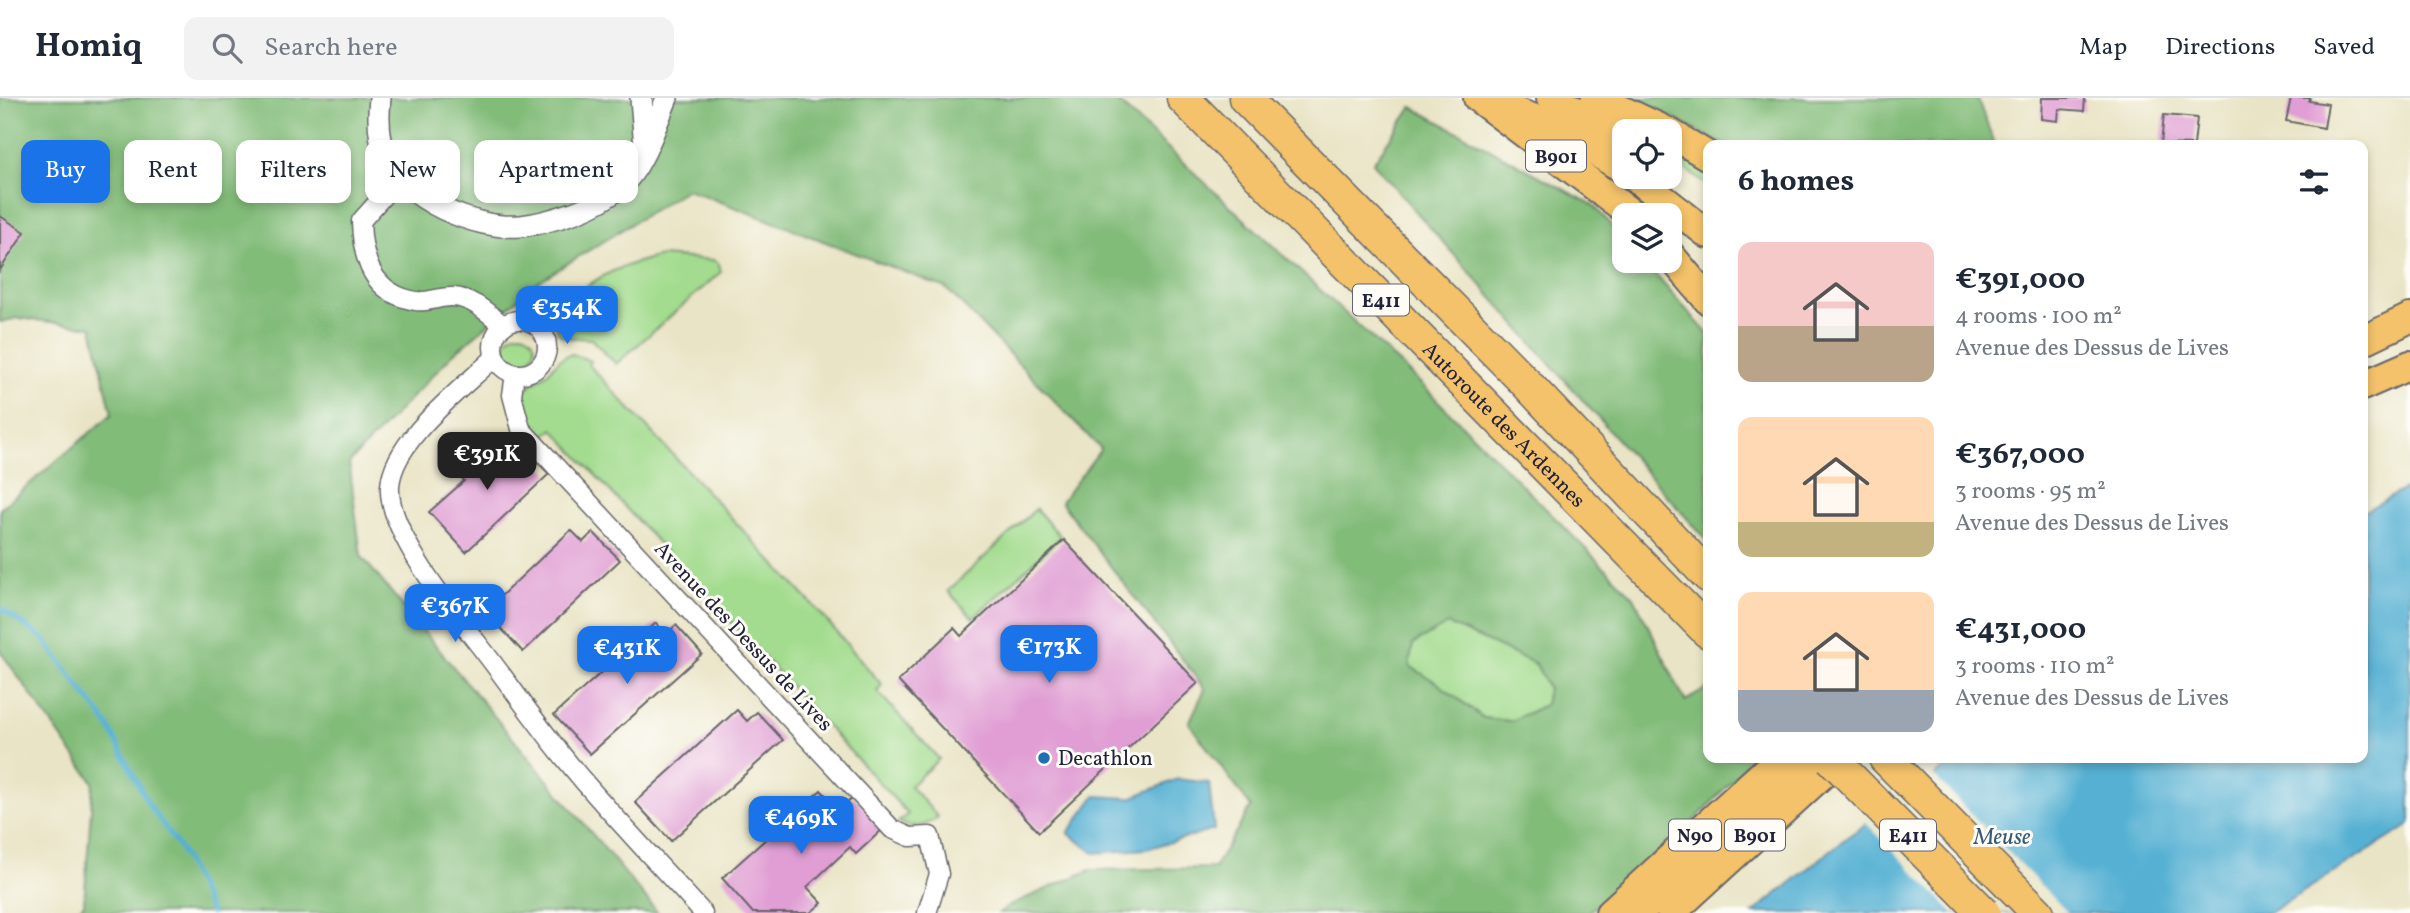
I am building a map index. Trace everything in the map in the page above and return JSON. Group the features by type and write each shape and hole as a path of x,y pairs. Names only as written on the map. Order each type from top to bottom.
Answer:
{"highway":[{"name":"Autoroute des Ardennes","path":"1183,98 1703,628"},
{"path":"1245,98 1322,164"},
{"path":"1273,98 1322,164"},
{"name":"Autoroute des Ardennes","path":"1322,164 1703,571"},
{"name":"E411","path":"1836,763 1984,913"},
{"name":"E411","path":"1890,763 2038,913"}],"main road":[{"name":"B901","path":"1478,98 1546,123 1612,162"},
{"name":"B901","path":"1478,98 1617,203"},
{"name":"B901","path":"1551,98 1578,111 1612,135"},
{"path":"1596,98 1640,119"},
{"path":"1682,141 1703,153"},
{"path":"1651,189 1703,229"},
{"path":"1682,189 1703,207"},
{"path":"1682,269 1703,294"},
{"path":"2368,338 2410,318"},
{"path":"2368,355 2410,335"},
{"path":"2368,383 2410,365"},
{"name":"N90","path":"1610,913 1775,763"},
{"name":"N90","path":"1639,913 1804,763"},
{"name":"B901","path":"1671,913 1835,763"}],"street":[{"path":"380,98 381,140"},
{"path":"641,98 645,149"},
{"path":"435,203 451,214 485,223 519,226 552,220 593,205 627,180 645,149 667,98"},
{"path":"645,149 669,125 683,98"},
{"path":"377,203 361,221 362,250 375,280 391,293 417,301 454,297 477,305 504,326"},
{"path":"515,320 533,323 541,329 547,344 541,364 526,374 515,374 500,365 495,357 495,338 504,326 515,320"},
{"path":"495,357 410,440 395,467 390,486 393,513 419,562 455,613 585,783 703,913"},
{"name":"Avenue des Dessus de Lives","path":"515,374 512,395 521,429 892,829 910,837 930,836 939,874 927,913"}],"green space":[{"path":"0,98 1114,98 1419,382 1634,597 1685,701 1703,691 1703,763 1748,763 1699,816 1588,913 999,913 1010,905 1090,870 1214,868 1251,807 1189,723 1205,689 1061,502 1101,449 946,288 687,189 538,282 452,355 349,463 361,556 658,913 75,913 84,904 93,782 0,651 0,509 112,414 92,327 18,318 0,322","holes":["1448,624 1536,664 1548,688 1545,705 1511,721 1483,718 1436,682 1409,666 1413,644"]},
{"path":"1636,98 1977,98 1993,140 1714,140 1682,123 1682,119 1675,119"},
{"path":"1412,107 1593,205 1612,226 1612,273 1654,273 1703,328 1703,536 1373,163"},
{"path":"1682,153 1703,166 1703,183 1682,166"},
{"path":"661,256 713,260 719,264 721,272 616,364 591,339 564,337 558,333 554,316 590,284 615,270"},
{"path":"520,333 531,337 535,348 531,359 520,363 509,359 505,348 509,337"},
{"path":"572,354 591,361 588,364 822,615 882,685 877,691 939,759 910,786 938,817 919,826 899,822 908,814 553,429 542,438 532,427 521,406 524,393 561,359"},
{"path":"1036,509 1061,537 973,618 948,591"},
{"path":"1448,623 1536,664 1548,688 1545,705 1511,722 1484,718 1436,682 1409,666 1413,643"}],"water":[{"name":"Meuse","path":"2410,486 2410,825 2269,913 1753,913 1846,838 1952,763 2368,763 2368,509"},
{"path":"1178,779 1209,783 1214,830 1146,849 1094,853 1068,833 1095,796 1130,798"}],"pier":[{"path":"1931,773 2068,913 1954,913 1864,821"}],"building":[{"path":"2042,98 2085,98 2084,111 2059,109 2058,121 2041,119"},
{"path":"2291,98 2310,98 2309,101 2328,104 2324,128 2286,121"},
{"path":"2164,115 2197,118 2195,140 2161,140"},
{"path":"0,216 25,232 0,270"},
{"path":"486,444 494,449 498,445 510,457 522,446 549,474 466,552 429,512 464,481 456,466 464,450"},
{"path":"571,530 583,542 593,532 620,560 523,652 485,611"},
{"name":"Decathlon","path":"1064,540 1198,683 1039,832 898,681 954,628 961,636"},
{"path":"656,623 666,634 676,625 702,654 590,754 554,715"},
{"path":"737,710 747,721 757,712 783,740 671,841 635,802"},
{"path":"821,790 839,810 854,797 884,828 856,854 850,847 807,887 822,903 810,913 753,913 722,878"}],"waterway":[{"path":"0,608 43,638 108,725 149,805 181,850 211,913"}],"place":[{"name":"Decathlon","path":"1044,758"}]}
